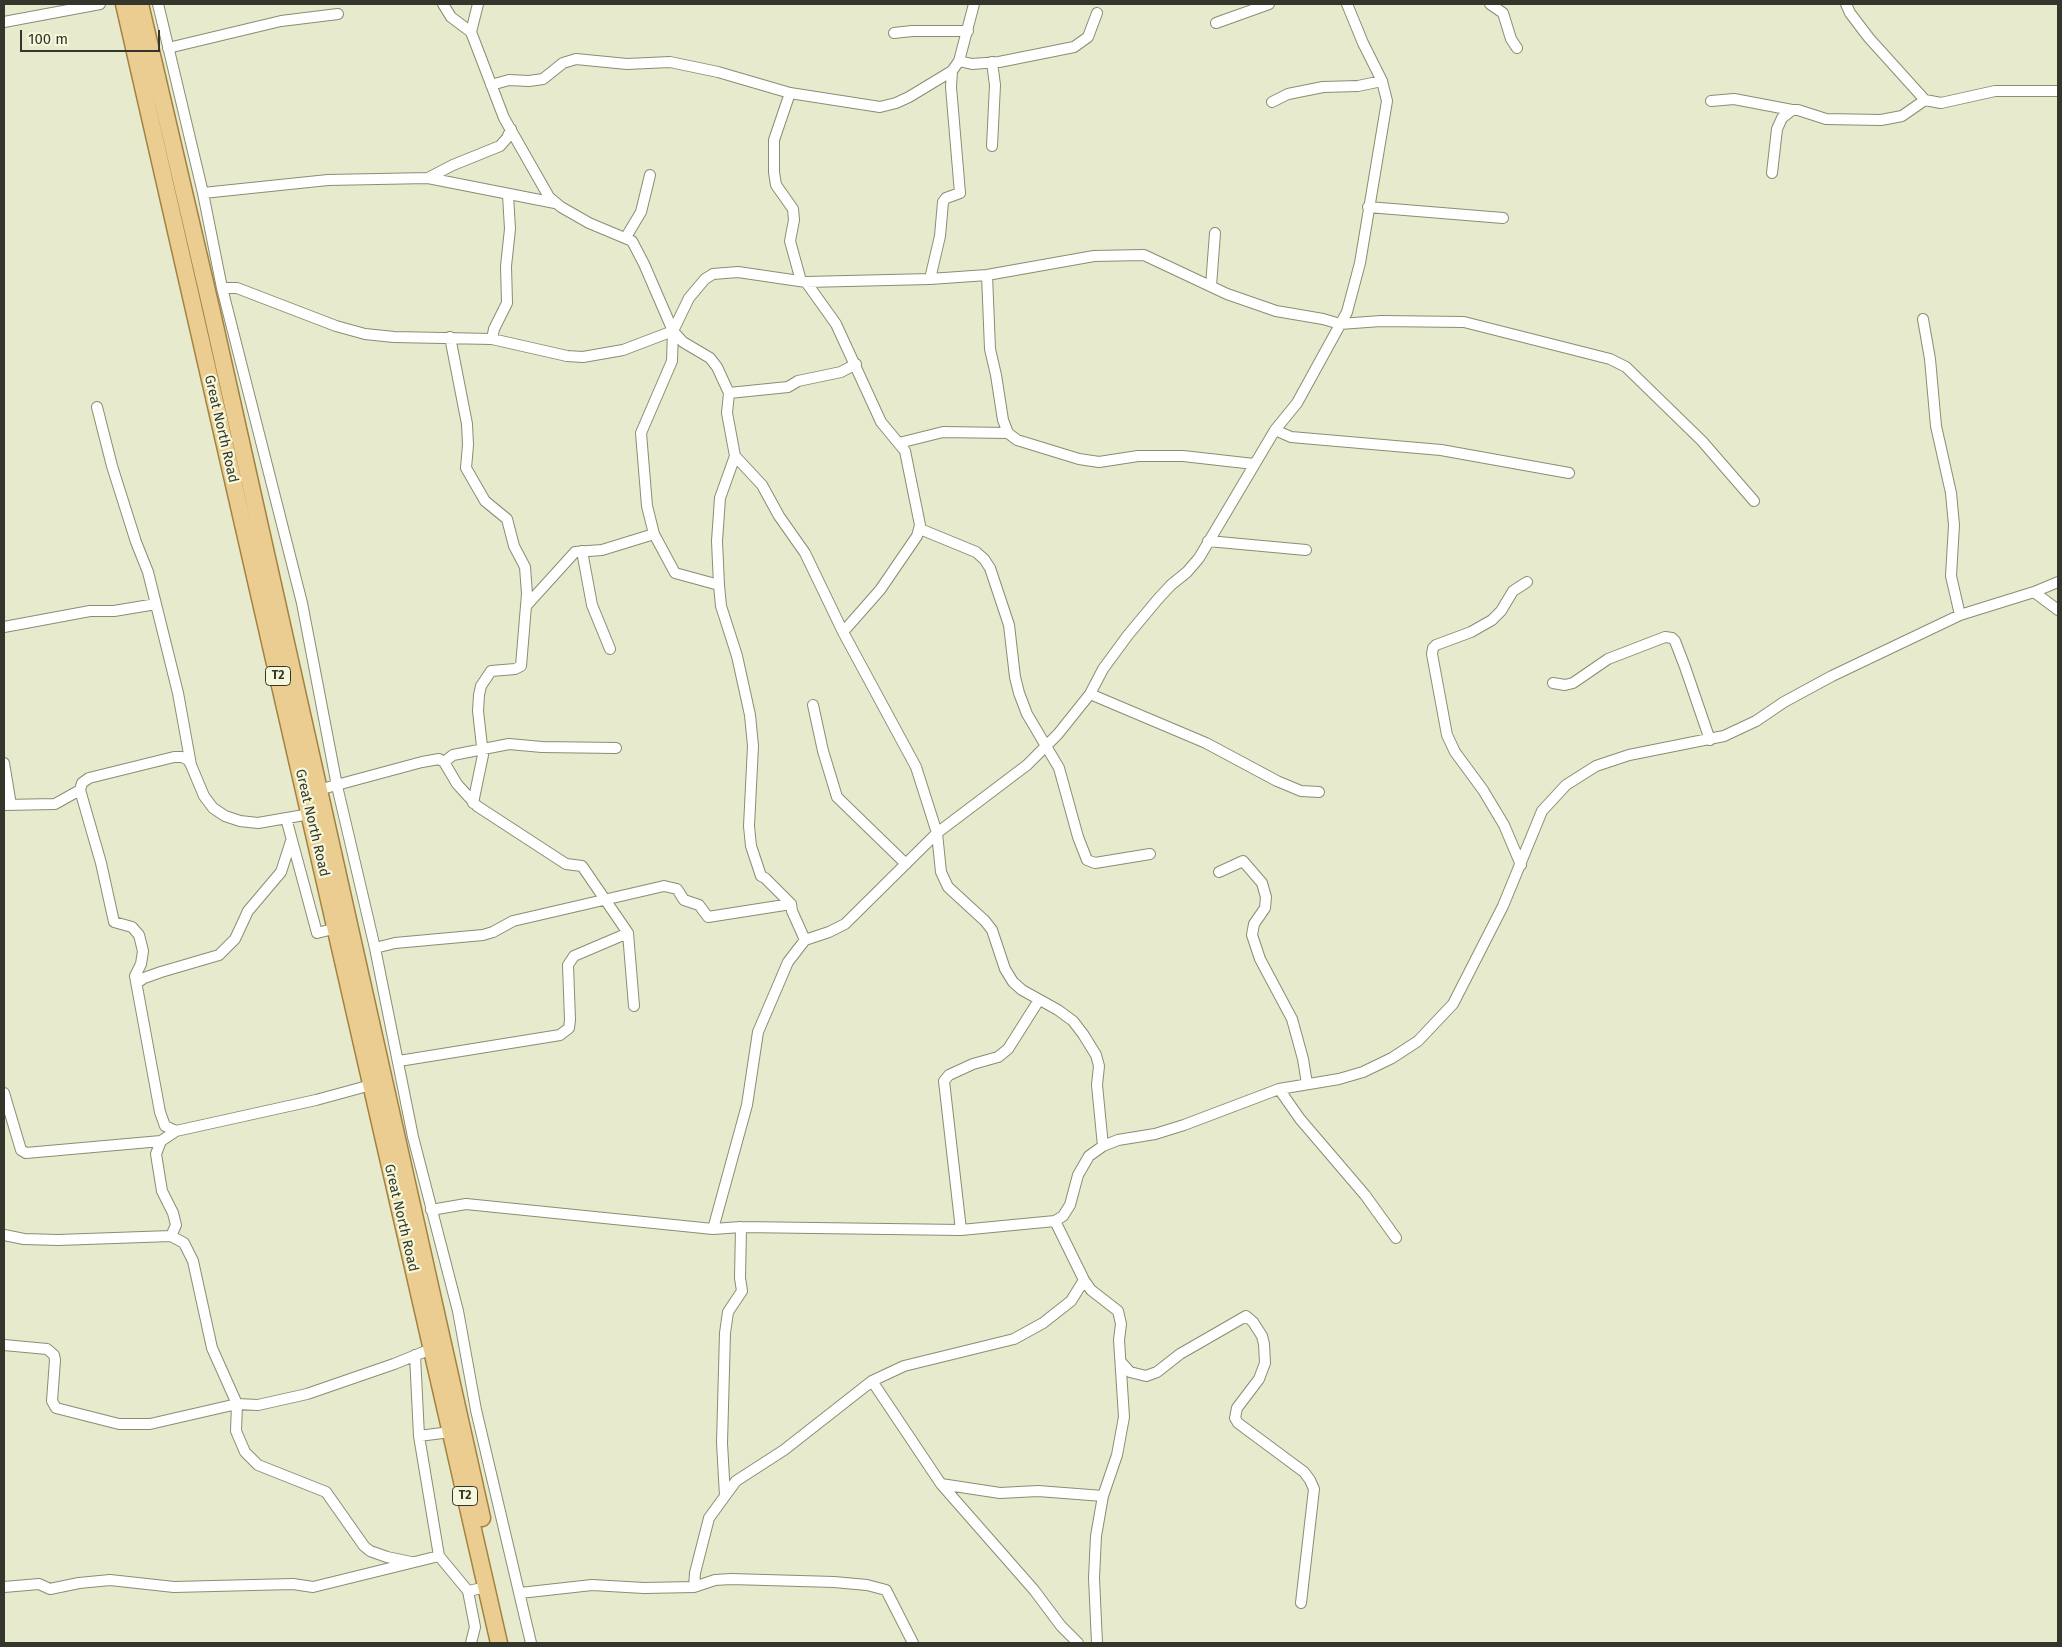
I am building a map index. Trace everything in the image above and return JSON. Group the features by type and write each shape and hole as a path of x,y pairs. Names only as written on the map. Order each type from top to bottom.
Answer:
{"main road":[{"name":"Great North Road","path":"124,4 337,928 430,1349 499,1643"},
{"name":"Great North Road","path":"140,4 211,308 510,1643"}],"street":[{"path":"5,18 100,4"},
{"path":"158,4 222,288 302,603 337,786 375,948 413,1137 458,1311 476,1410 531,1643"},
{"path":"442,4 451,17 470,32 504,118 549,197 555,203 590,223 626,237 636,246 673,331 683,342 710,358 717,367 728,393 727,413 735,456 720,498 717,541 720,606 737,656 750,715 753,746 749,826 751,846 761,876 791,904 792,911 805,940"},
{"path":"470,32 478,4"},
{"path":"490,85 509,80 529,81 543,79 564,63 576,59 627,64 660,61 718,72 790,93 880,107 909,97 952,71 959,61 974,4"},
{"path":"1216,23 1269,4"},
{"path":"713,1229 747,1105 758,1032 788,962 805,940 845,924 937,833 974,807 1047,747 1090,694 1102,669 1128,635 1158,599 1199,558 1275,430 1297,403 1347,312 1360,263 1387,100 1382,81 1363,43 1347,4"},
{"path":"1490,4 1503,13 1511,40 1517,48"},
{"path":"1846,4 1850,13 1869,38 1925,100 1941,103 1995,91 2058,91"},
{"path":"959,61 972,64 999,62 1074,47 1088,36 1098,13"},
{"path":"168,48 282,21 338,14"},
{"path":"894,34 912,31 968,31"},
{"path":"992,62 995,85 992,146"},
{"path":"930,280 940,236 943,202 946,198 960,193 950,87 952,71"},
{"path":"1272,102 1288,94 1323,87 1358,86 1382,81"},
{"path":"790,93 774,140 776,185 793,209 794,220 790,241 804,281 836,324 856,364 880,422 899,443 906,456 920,529 880,590 843,632"},
{"path":"1711,101 1734,99 1798,110 1826,119 1881,120 1902,116 1925,100"},
{"path":"1772,173 1777,129 1782,118 1792,110"},
{"path":"428,178 453,165 500,146 507,138 511,129"},
{"path":"626,237 641,212 650,174"},
{"path":"202,194 328,180 428,178 555,203"},
{"path":"492,339 494,329 507,303 506,266 510,229 508,195"},
{"path":"1368,206 1503,218"},
{"path":"1211,286 1215,233"},
{"path":"719,585 675,574 654,534 647,506 641,433 672,361 673,331 689,298 705,279 713,274 738,272 804,281 930,280 987,275 1094,256 1144,255 1227,294 1276,311 1323,319 1340,324 1381,321 1464,322 1610,359 1626,367 1702,441 1754,501"},
{"path":"987,275 990,348 1003,420 1008,433 1023,444 1079,459 1099,462 1138,456 1183,456 1254,464"},
{"path":"222,288 237,288 336,326 365,334 394,337 492,339 567,356 582,357 623,350 673,331"},
{"path":"1923,319 1930,359 1936,426 1951,493 1954,525 1951,576 1960,615"},
{"path":"450,337 467,424 466,468 485,501 508,519 514,546 525,567 527,605 521,666 515,669 492,671 481,686 478,704 483,748 482,762 473,803"},
{"path":"728,393 788,387 798,380 841,372 856,364"},
{"path":"97,406 112,466 148,572 178,693 191,765"},
{"path":"1275,430 1291,437 1441,450 1569,473"},
{"path":"899,443 943,432 1008,433"},
{"path":"735,456 762,485 779,516 801,545 843,632 916,767 937,833 941,872 948,887 985,921 992,930 1005,969 1013,982 1072,1021 1083,1034 1096,1056 1099,1066 1097,1085 1103,1146"},
{"path":"920,529 976,552 990,568 1009,625 1019,693 1027,714 1059,768 1078,837 1087,860 1096,863 1150,854"},
{"path":"527,605 575,552 602,550 654,534"},
{"path":"1208,541 1306,550"},
{"path":"582,551 592,605 610,649"},
{"path":"1521,865 1504,825 1455,752 1447,735 1432,654 1433,648 1436,645 1471,632 1492,620 1501,611 1514,591 1527,582"},
{"path":"431,1210 466,1204 713,1229 741,1227 961,1230 1055,1222 1063,1216 1070,1205 1078,1175 1089,1156 1103,1146 1118,1140 1155,1134 1184,1125 1279,1089 1347,1076 1392,1058 1418,1041 1454,1004 1521,865 1542,811 1566,785 1596,766 1629,755 1724,736 1756,720 1784,702 1832,676 1960,615 2034,592 2058,582"},
{"path":"2034,592 2058,610"},
{"path":"4,627 85,612 114,611 156,604"},
{"path":"1553,683 1565,685 1573,683 1608,659 1664,637 1672,638 1685,666 1710,740"},
{"path":"1090,694 1206,743 1277,781 1301,790 1319,792"},
{"path":"813,705 823,751 837,797 906,864"},
{"path":"444,762 454,755 509,744 542,747 616,748"},
{"path":"176,1131 165,1126 160,1112 136,976 141,964 143,951 139,935 132,928 114,922 101,864 80,790 82,784 89,778 174,757 188,760 204,796 213,808 225,816 240,821 258,823 310,814"},
{"path":"318,790 439,758 444,762 457,784 473,803 566,864 582,866 628,933 634,1006"},
{"path":"4,763 8,805 55,804 80,790"},
{"path":"286,818 316,933 337,928"},
{"path":"137,983 144,978 161,972 220,955 234,939 248,911 281,872 291,841"},
{"path":"1219,872 1243,861 1262,883 1266,897 1265,908 1254,924 1252,935 1260,958 1292,1019 1308,1084"},
{"path":"375,948 395,943 483,935 493,932 513,921 664,886 677,889 684,900 700,905 705,914 712,917 738,911 791,904"},
{"path":"399,1061 560,1035 569,1028 570,1020 568,965 574,956 628,933"},
{"path":"961,1230 944,1082 949,1075 998,1056 1008,1049 1039,1000"},
{"path":"4,1093 23,1152 161,1141 176,1131 316,1100 371,1085"},
{"path":"1279,1089 1300,1119 1365,1195 1396,1238"},
{"path":"161,1141 156,1154 162,1191 173,1213 176,1225 171,1236"},
{"path":"1055,1222 1090,1290 1118,1311 1121,1324 1119,1340 1124,1426 1117,1455 1103,1496 1096,1536 1094,1578 1097,1643"},
{"path":"725,1496 722,1443 725,1333 728,1312 742,1291 740,1278 741,1227"},
{"path":"4,1235 24,1239 58,1240 171,1236 184,1243 190,1254 212,1348 237,1404 236,1431 244,1452 258,1465 324,1489 364,1546 381,1556 410,1562"},
{"path":"694,1587 695,1573 709,1518 736,1481 784,1450 872,1381 904,1366 1014,1339 1043,1323 1072,1301 1084,1280"},
{"path":"1121,1362 1130,1372 1146,1376 1157,1372 1180,1354 1246,1316 1253,1322 1262,1336 1265,1363 1259,1379 1237,1408 1235,1418 1238,1423 1304,1472 1314,1489 1300,1603"},
{"path":"4,1345 46,1349 54,1355 53,1405 61,1410 106,1419 118,1424 150,1424 237,1404 258,1405 307,1394 345,1382 430,1349"},
{"path":"415,1355 420,1436 439,1556 468,1591 475,1627 470,1643"},
{"path":"872,1381 941,1484 1034,1590 1061,1626 1078,1643"},
{"path":"420,1436 450,1432"},
{"path":"941,1484 1000,1493 1038,1491 1103,1496"},
{"path":"4,1586 39,1584 50,1589 79,1583 110,1580 174,1587 293,1584 313,1587 439,1556"},
{"path":"520,1593 592,1585 644,1588 694,1587 715,1580 731,1579 834,1582 867,1585 886,1590 913,1643"},
{"path":"468,1591 487,1587"}]}
